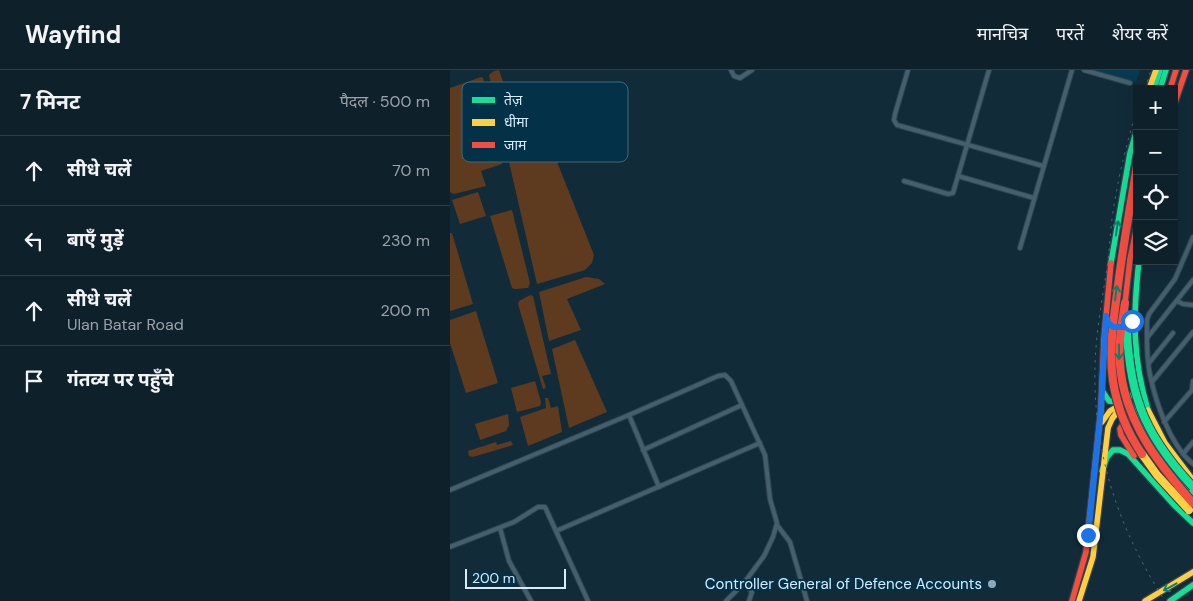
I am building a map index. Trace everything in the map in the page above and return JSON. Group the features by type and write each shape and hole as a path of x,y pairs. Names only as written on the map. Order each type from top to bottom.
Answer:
{"main road":[{"path":"1150,85 1156,70"},
{"path":"1155,85 1160,70"},
{"path":"1161,85 1166,70"},
{"path":"1171,85 1176,70"},
{"path":"1178,93 1186,70"},
{"path":"1079,601 1093,557 1102,471 1102,389 1109,276 1133,159"},
{"path":"1135,175 1121,257 1110,344 1114,387 1122,417 1136,445 1157,475 1192,509"},
{"path":"1133,245 1126,303 1128,358 1137,400 1146,424 1156,442 1192,491"},
{"path":"1139,265 1133,338 1138,381 1148,410 1165,443 1193,480"},
{"path":"1126,303 1120,327 1119,350 1121,376 1126,401 1146,446 1192,509"},
{"path":"1106,316 1110,325 1117,328 1127,326 1134,318"},
{"path":"1102,389 1107,399 1112,402 1119,402 1128,400 1134,395 1138,381"},
{"path":"1126,404 1143,426 1156,449 1192,491"},
{"path":"1126,404 1148,410"},
{"path":"1072,601 1086,552 1102,434 1126,404"},
{"path":"1143,426 1137,420 1129,419 1123,423 1120,429 1125,442 1156,486 1193,523"},
{"path":"1102,471 1106,458 1116,450 1126,452 1139,464"},
{"path":"1146,601 1193,572"},
{"path":"1170,601 1193,585"}],"street":[{"path":"731,70 734,76 740,78 752,70"},
{"path":"908,70 895,114 894,120 897,125 1044,166"},
{"path":"904,181 951,194 954,191 989,70"},
{"path":"1020,248 1072,70"},
{"path":"1084,70 1130,83"},
{"path":"958,176 1034,198"},
{"path":"1193,237 1175,280 1147,316 1147,338 1152,382 1164,422 1183,454 1193,464"},
{"path":"1147,338 1193,280"},
{"path":"1176,301 1193,305"},
{"path":"1152,382 1193,332"},
{"path":"1149,363 1173,333"},
{"path":"450,490 725,374 730,378 760,443 766,461 769,492 777,519 777,525 766,552 744,583 726,601"},
{"path":"1164,422 1193,389 1193,381"},
{"path":"643,450 742,405"},
{"path":"629,416 659,487"},
{"path":"1183,454 1193,442"},
{"path":"556,531 760,443"},
{"path":"450,547 519,520 538,507 543,506 547,509 588,601"},
{"path":"777,525 788,538 792,548 807,601"},
{"path":"500,528 509,561 530,601"},
{"path":"744,583 752,591 749,601"}],"shaded area":[{"path":"499,70 503,82 491,82 489,75"},
{"path":"1094,70 1140,70 1136,82"},
{"path":"481,77 484,82 467,82"},
{"path":"462,84 462,162 502,162 502,164 481,171 486,186 454,194 450,192 450,88"},
{"path":"509,162 557,162 594,255 592,263 585,270 537,284"},
{"path":"478,192 486,216 460,224 452,200"},
{"path":"512,210 530,283 528,288 512,288 490,216"},
{"path":"450,233 452,233 473,304 450,311"},
{"path":"586,277 599,279 605,284 567,299 581,330 549,341 539,292"},
{"path":"530,295 533,296 551,374 542,376 546,388 543,389 518,304 519,301"},
{"path":"476,311 498,383 466,393 450,343 450,320"},
{"path":"575,340 607,412 569,428 552,349"},
{"path":"535,381 541,402 540,406 517,412 511,388"},
{"path":"545,398 548,398 551,408 558,406 562,432 528,446 520,417 546,408"},
{"path":"508,414 509,425 506,431 480,440 475,424"},
{"path":"511,441 513,445 473,457 469,456 468,451 496,442 497,445"}],"railway":[{"path":"1146,85 1151,70"},
{"path":"1133,123 1112,215 1108,261 1097,339 1095,366 1098,429 1112,489 1122,518 1148,574 1165,601"}],"traffic: fast":[{"path":"1155,85 1160,70"},
{"path":"1161,85 1166,70"},
{"path":"1111,263 1130,153 1137,130"},
{"path":"1139,265 1135,336 1139,372 1148,410"},
{"path":"1126,315 1130,366 1141,408 1149,428 1161,447 1193,487"},
{"path":"1103,392 1109,401 1117,402 1125,400 1137,389"},
{"path":"1130,404 1156,449 1193,493"},
{"path":"1102,471 1107,457 1113,450 1120,450 1128,454 1193,523"},
{"path":"1170,601 1193,585"}],"traffic: slow":[{"path":"1150,85 1156,70"},
{"path":"1102,422 1110,411 1121,404"},
{"path":"1079,601 1093,557 1108,428 1123,404"},
{"path":"1148,410 1165,443 1193,480"},
{"path":"1142,454 1157,475 1189,510"},
{"path":"1145,601 1193,572"}],"traffic: jam":[{"path":"1171,85 1176,70"},
{"path":"1178,93 1186,70"},
{"path":"1135,175 1119,278 1111,359 1113,381 1120,410 1127,428 1142,454"},
{"path":"1125,303 1133,245"},
{"path":"1072,601 1086,552 1101,409 1104,339 1111,263"},
{"path":"1125,303 1121,333 1120,364 1128,404 1135,422 1155,456 1193,503"},
{"path":"1134,456 1121,435 1120,429 1126,420 1138,421"}],"place":[{"name":"Controller General of Defence Accounts","path":"992,584"}],"route":[{"path":"1088,535 1101,409 1106,316 1110,325 1117,328 1127,326 1132,321"}]}
